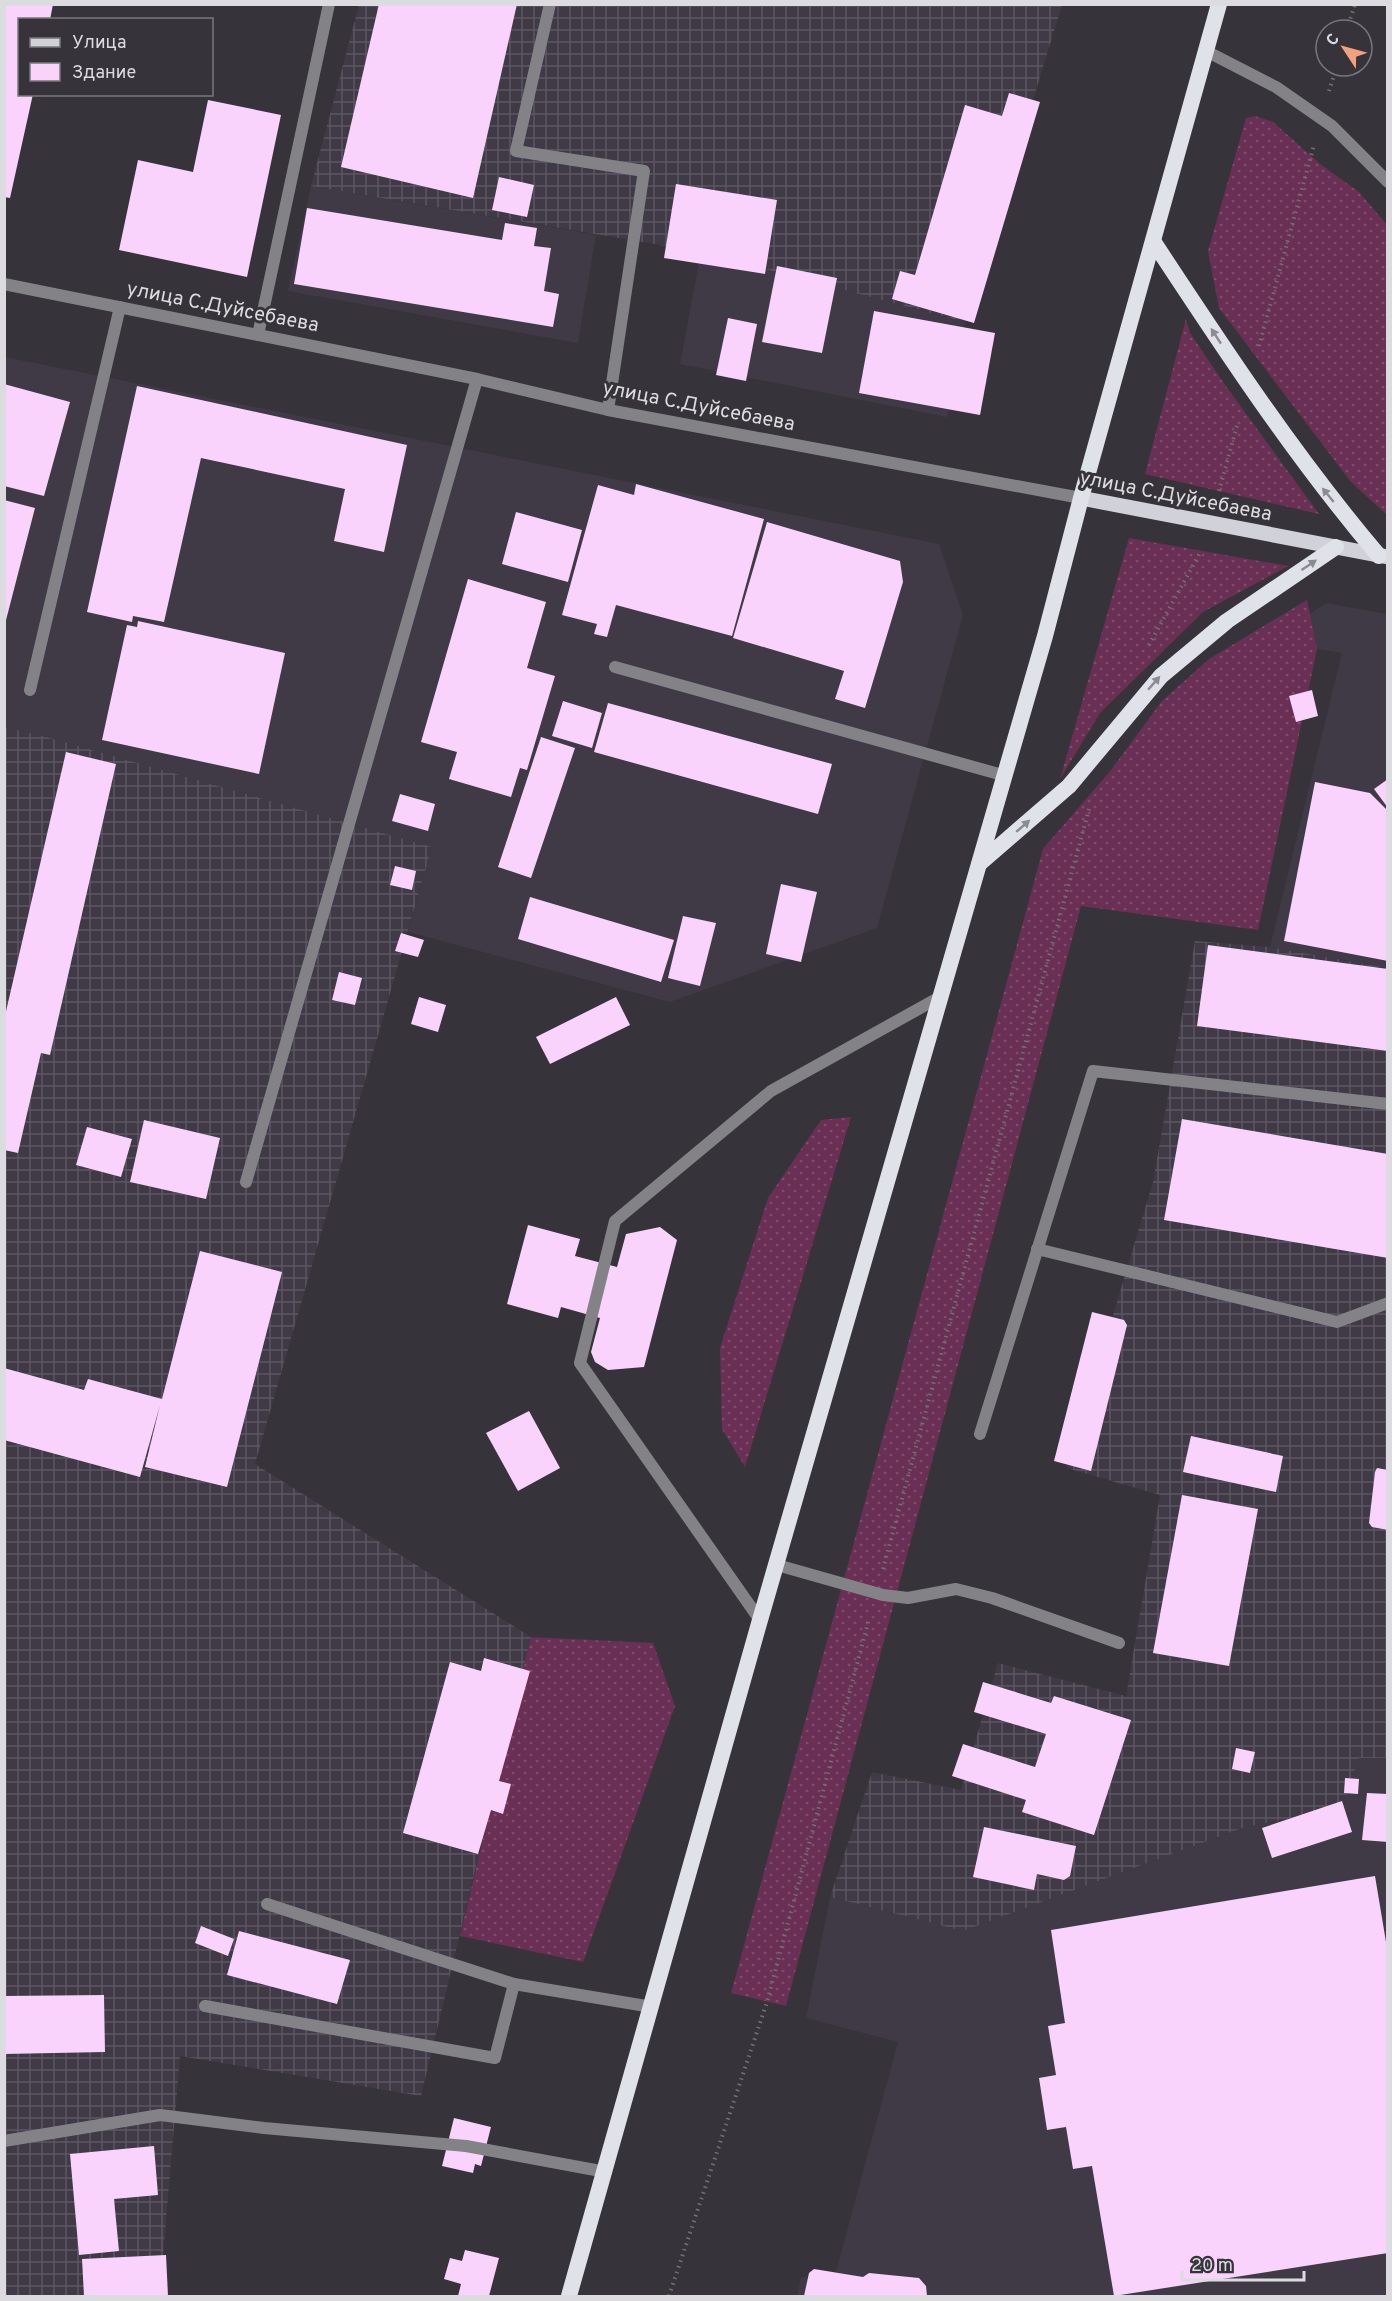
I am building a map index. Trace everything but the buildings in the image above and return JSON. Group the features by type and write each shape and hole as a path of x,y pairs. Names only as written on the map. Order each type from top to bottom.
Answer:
{"highway":[{"path":"569,2296 606,2172 760,1620 1005,776 1219,4"},
{"path":"1153,241 1249,384 1325,491 1383,556"},
{"path":"979,865 1069,786 1161,676 1227,621 1336,547"}],"main road":[{"name":"улица С.Дуйсебаева","path":"1081,498 1383,556"}],"street":[{"path":"258,335 328,4"},
{"path":"550,4 516,151 644,171 609,410"},
{"path":"1206,51 1276,87 1332,126 1388,182"},
{"name":"улица С.Дуйсебаева","path":"4,284 477,379 609,410 1081,498"},
{"path":"30,690 120,307"},
{"path":"246,1182 477,379"},
{"path":"615,667 1005,776"},
{"path":"760,1620 580,1363 615,1221 771,1091 940,997"},
{"path":"980,1434 1093,1071 1388,1104"},
{"path":"1038,1249 1337,1322 1388,1303"},
{"path":"777,1565 876,1594 908,1598 956,1589 992,1598 1119,1643"},
{"path":"267,1904 514,1984 652,2007"},
{"path":"205,2006 495,2058 514,1984"},
{"path":"4,2140 160,2115 264,2128 466,2146 606,2172"}],"path":[{"path":"1219,491 1334,78"},
{"path":"1145,652 1201,551"},
{"path":"669,2296 767,2002 1091,799"}],"shaded area":[{"path":"359,5 1062,5 965,322 701,252 311,186"},
{"path":"1255,116 1273,122 1320,164 1359,192 1387,225 1387,515 1351,482 1219,308 1208,251 1246,118"},
{"path":"311,186 596,235 578,343 288,291"},
{"path":"701,252 965,322 947,417 680,364"},
{"path":"1186,319 1190,333 1223,382 1319,514 1145,474"},
{"path":"5,357 939,544 963,615 877,928 670,1002 408,932 432,847 5,727"},
{"path":"1129,538 1288,566 1203,612 1100,713 1060,779"},
{"path":"1307,600 1317,649 1258,930 1081,906 786,2006 731,1993 1043,849 1111,770 1162,701 1209,659"},
{"path":"1326,603 1387,614 1387,968 1270,947 1342,653 1268,641"},
{"path":"5,727 432,847 255,1464 531,1637 421,2096 180,2056 162,2268 165,2296 5,2296"},
{"path":"1195,941 1270,947 1387,968 1387,1758 1359,1758 1343,1808 1245,1827 963,1931 830,1897 872,1772 961,1790 998,1663 1126,1696 1160,1495 1067,1468 1153,1182"},
{"path":"851,1117 745,1467 722,1429 720,1348 768,1198 821,1120"},
{"path":"531,1637 653,1643 675,1706 583,1962 460,1936"},
{"path":"1359,1757 1387,1758 1387,2296 797,2296 801,2277 834,2279 898,2042 806,2018 830,1897 963,1931 1245,1827 1343,1808"}]}
